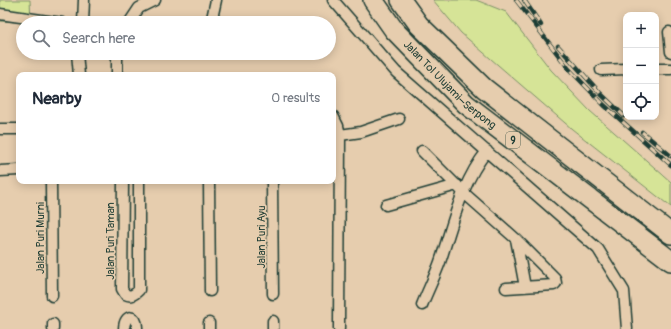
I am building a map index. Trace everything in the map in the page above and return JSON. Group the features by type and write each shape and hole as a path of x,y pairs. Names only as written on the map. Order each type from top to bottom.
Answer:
{"highway":[{"name":"Jalan Tol Ulujami–Serpong","path":"373,0 394,30 466,104 671,261"},
{"name":"Jalan Tol Ulujami–Serpong","path":"401,0 419,25 484,88 671,234"}],"street":[{"path":"83,16 84,0"},
{"path":"134,16 139,8 155,0"},
{"path":"213,16 216,0"},
{"path":"332,0 396,72 598,249 624,291 627,329"},
{"path":"0,14 16,16"},
{"path":"669,32 671,52"},
{"path":"78,60 80,72"},
{"path":"117,60 117,72"},
{"path":"601,70 623,69"},
{"path":"659,69 671,69"},
{"path":"340,135 361,132 399,118"},
{"path":"336,122 340,135 339,329"},
{"path":"0,129 16,129"},
{"path":"422,151 460,189 516,239 555,278 556,283 554,285 506,288"},
{"path":"422,305 439,263 460,189 476,165 487,152"},
{"path":"0,171 16,170"},
{"name":"Jalan Puri Murni","path":"51,184 52,296"},
{"name":"Jalan Puri Taman","path":"123,184 122,289 125,294 130,296 139,290 139,184"},
{"path":"209,184 210,291"},
{"name":"Jalan Puri Ayu","path":"272,184 273,294"},
{"path":"386,205 460,189"},
{"path":"516,239 525,287"},
{"path":"124,329 124,322 130,317 138,322 137,329"}],"green space":[{"path":"0,0 30,0 31,16 16,16 16,22 0,21"},
{"path":"433,0 476,0 506,12 551,70 590,111 671,182 671,207 572,129 461,33"}],"railway":[{"path":"516,0 569,69 604,105 671,165"},
{"path":"524,0 541,25"},
{"path":"558,46 601,94 623,115"},
{"path":"642,132 671,156"}]}
